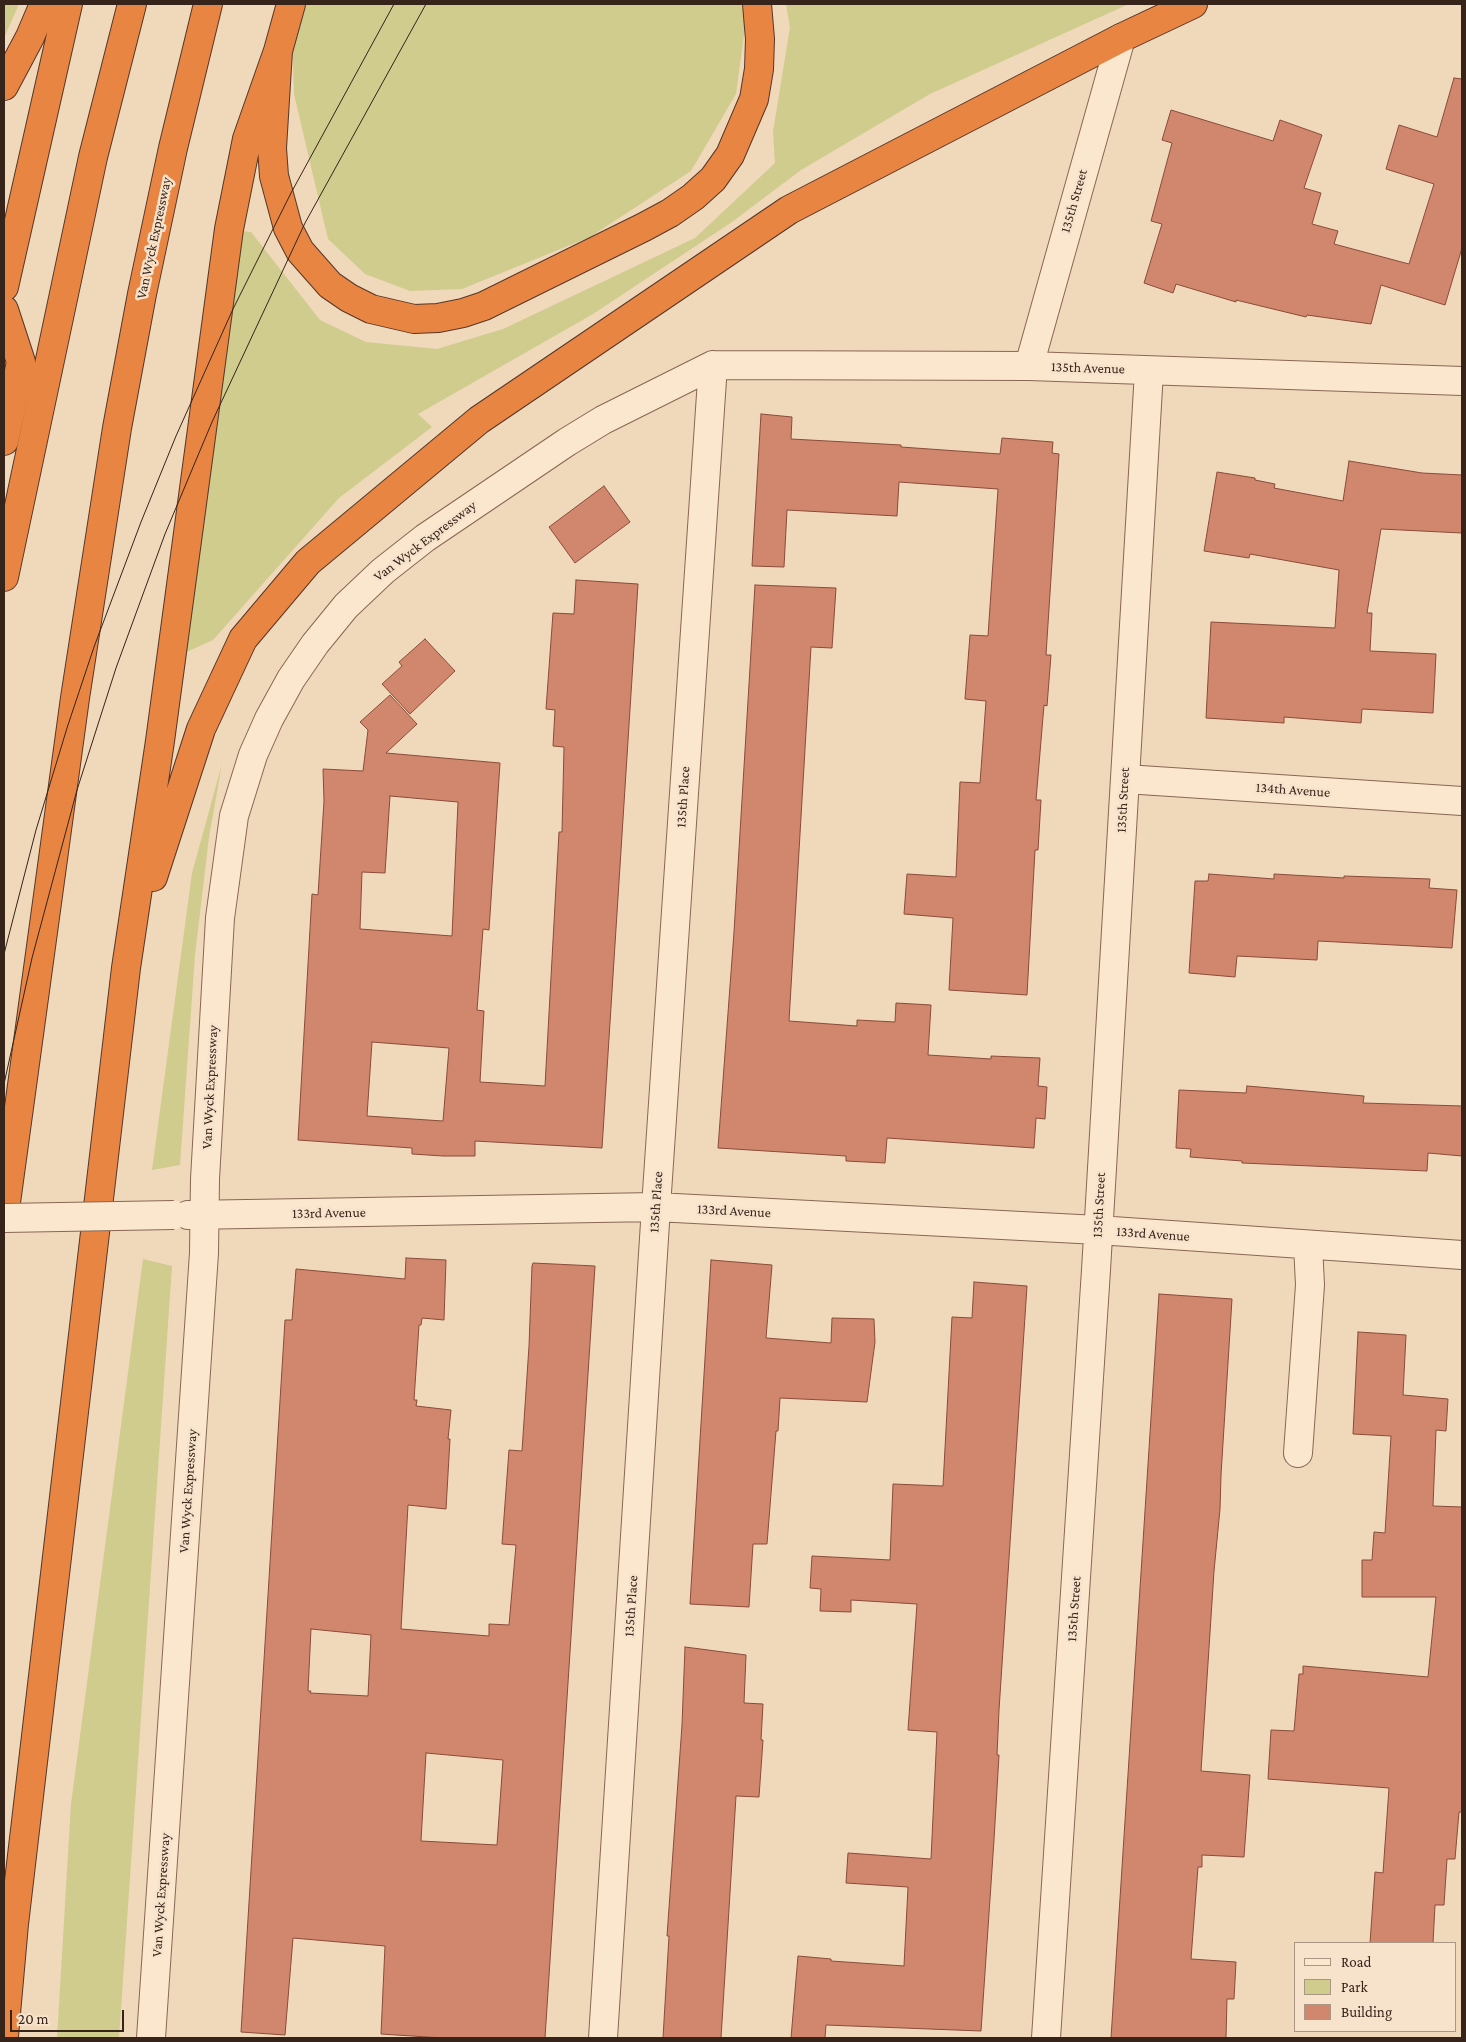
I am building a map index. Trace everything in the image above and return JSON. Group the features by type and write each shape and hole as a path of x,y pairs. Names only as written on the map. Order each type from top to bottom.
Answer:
{"highway":[{"path":"4,86 30,37 44,4"},
{"path":"4,286 68,4"},
{"path":"4,577 89,176 132,4"},
{"name":"Van Wyck Expressway","path":"4,1217 71,727 117,428 150,255 173,148 208,4"},
{"path":"4,2036 18,1894 126,968 160,741 229,229 247,139 278,51 291,4"},
{"path":"278,51 273,130 274,176 278,200 288,228 300,251 330,285 349,298 371,309 393,316 414,319 438,318 484,306 635,231 670,213 693,197 713,179 730,155 754,99 759,69 760,39 757,4"},
{"path":"126,968 143,908 201,729 243,639 308,562 479,420 789,210 1121,38 1193,4"},
{"path":"4,310 21,362 4,441"}],"street":[{"name":"135th Street","path":"1029,366 1121,38"},
{"name":"135th Avenue","path":"713,365 1029,366 1462,381"},
{"name":"135th Place","path":"603,2038 656,1207 713,365"},
{"name":"Van Wyck Expressway","path":"151,2038 204,1253 205,1179 220,918 234,816 253,755 269,719 291,679 315,644 346,606 382,571 425,538 520,472 581,433 713,365"},
{"name":"135th Street","path":"1046,2038 1098,1230 1149,371"},
{"name":"134th Avenue","path":"1124,779 1462,801"},
{"name":"133rd Avenue","path":"4,1217 656,1207 1098,1230 1462,1255"},
{"path":"1298,1453 1310,1285 1308,1245"}],"green space":[{"path":"4,4 19,4 4,38"},
{"path":"291,4 741,4 746,20 736,94 691,171 590,237 462,289 410,291 365,274 328,239 294,94"},
{"path":"786,4 1129,4 930,94 801,170 732,222 593,314 418,414 432,427 339,498 213,640 180,655 241,231 251,232 320,320 366,342 437,349 503,329 695,238 775,163 773,132 790,27"},
{"path":"222,764 209,837 195,955 180,1165 152,1170 192,873"},
{"path":"143,1259 172,1266 119,2038 57,2038 71,1804"}],"building":[{"path":"1454,78 1462,79 1462,248 1445,305 1381,285 1371,324 1307,315 1306,317 1236,300 1236,302 1176,284 1173,293 1144,283 1162,224 1151,221 1172,143 1162,140 1171,110 1273,141 1280,120 1322,135 1304,188 1321,193 1312,224 1338,231 1334,244 1409,264 1434,184 1386,169 1399,125 1437,137"},
{"path":"761,414 792,417 791,439 901,445 901,447 1000,454 1002,438 1053,442 1052,453 1059,454 1046,655 1051,655 1047,706 1044,705 1036,800 1041,800 1038,850 1035,850 1027,995 949,990 953,918 904,914 907,874 956,877 960,782 980,783 986,701 965,699 970,635 988,636 998,489 899,482 897,516 787,510 784,567 752,566"},
{"path":"1349,461 1422,473 1462,475 1462,533 1381,529 1367,613 1372,613 1370,651 1436,654 1433,713 1362,709 1361,723 1284,717 1284,723 1206,718 1211,622 1335,628 1339,570 1250,554 1249,558 1204,551 1217,472 1255,478 1255,480 1275,484 1274,488 1343,501"},
{"path":"604,486 630,522 575,563 549,527"},
{"path":"576,580 638,584 602,1148 475,1141 475,1156 443,1156 412,1154 412,1148 298,1140 312,894 318,895 324,801 323,769 363,771 368,730 360,722 390,695 417,724 386,753 500,763 489,930 483,929 477,1010 484,1011 480,1082 545,1086 559,832 562,832 564,747 553,746 555,710 546,709 553,613 574,614","holes":["390,796 458,802 452,936 360,929 362,872 385,873","372,1042 449,1048 443,1121 367,1116"]},
{"path":"755,585 836,588 832,648 811,647 789,1021 857,1026 857,1020 895,1022 896,1003 931,1005 928,1055 991,1059 991,1056 1040,1058 1038,1086 1047,1087 1045,1119 1036,1118 1034,1148 887,1138 885,1163 846,1161 846,1156 718,1148 734,932"},
{"path":"425,639 455,671 410,714 382,684 402,666 399,662"},
{"path":"1209,874 1274,879 1274,874 1344,878 1344,876 1430,879 1429,888 1457,890 1452,948 1318,941 1317,960 1237,956 1235,977 1189,973 1195,881 1208,881"},
{"path":"1247,1086 1364,1096 1363,1103 1462,1106 1462,1156 1428,1153 1427,1171 1242,1163 1242,1161 1190,1157 1191,1149 1176,1148 1179,1090 1246,1093"},
{"path":"406,1258 446,1260 444,1320 422,1318 421,1325 419,1325 414,1400 417,1400 416,1406 451,1410 448,1439 450,1439 446,1509 408,1505 401,1629 489,1636 489,1624 509,1625 516,1545 502,1544 509,1450 522,1451 532,1266 533,1263 595,1266 545,2038 443,2038 381,2034 385,1946 293,1938 285,2035 241,2032 285,1320 292,1320 296,1269 405,1279","holes":["311,1629 371,1635 368,1696 310,1693 311,1691 308,1691","426,1753 503,1760 497,1845 421,1841"]},
{"path":"711,1260 772,1265 766,1338 831,1343 832,1318 874,1319 875,1342 867,1402 780,1398 767,1544 753,1544 749,1607 690,1604"},
{"path":"974,1282 1027,1286 999,1710 997,1755 999,1755 981,2031 826,2025 825,2038 791,2038 798,1956 831,1959 831,1961 904,1966 908,1887 846,1883 848,1853 931,1859 937,1732 908,1730 917,1604 851,1600 851,1612 820,1611 821,1589 810,1588 812,1556 890,1560 893,1484 943,1486 952,1317 972,1318"},
{"path":"1159,1294 1232,1299 1220,1509 1201,1771 1250,1775 1244,1857 1202,1855 1202,1867 1198,1867 1191,1959 1236,1962 1234,1999 1227,1999 1226,2038 1111,2038"},
{"path":"1358,1332 1406,1335 1403,1395 1448,1399 1446,1431 1436,1430 1433,1506 1462,1507 1462,1812 1459,1812 1455,1859 1447,1859 1444,1905 1435,1905 1433,1942 1370,1942 1375,1872 1383,1873 1389,1788 1268,1779 1271,1730 1294,1731 1299,1674 1303,1674 1303,1666 1428,1677 1436,1597 1362,1597 1362,1560 1372,1560 1374,1532 1385,1533 1391,1436 1353,1434"},
{"path":"685,1647 746,1655 744,1703 763,1704 761,1740 763,1740 759,1797 736,1796 721,2038 663,2038 669,1936 667,1936 682,1725"}],"tram line":[{"path":"4,954 36,830 67,728 94,647 176,436 233,309 291,193 394,4"},
{"path":"4,1084 32,958 77,790 116,668 165,534 212,422 305,223 426,4"}]}
